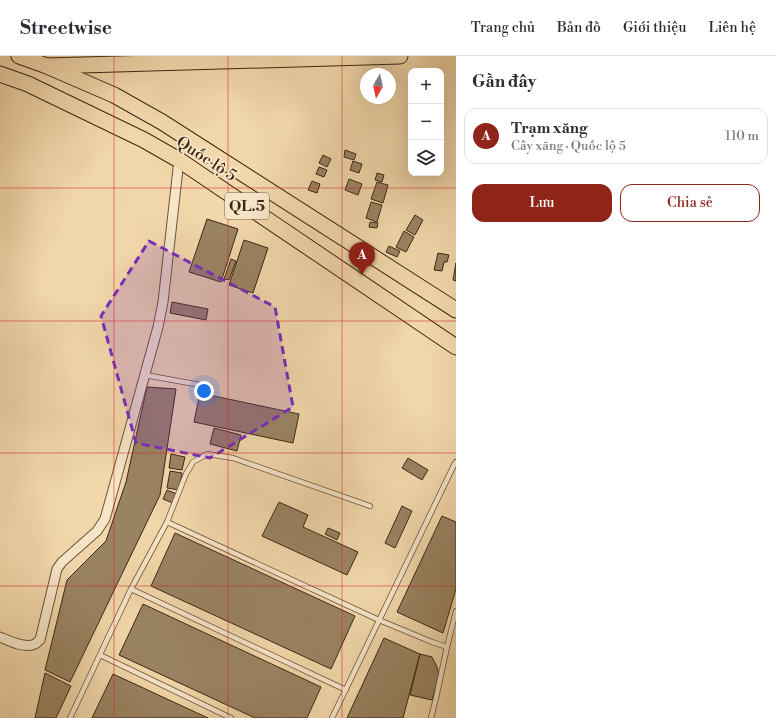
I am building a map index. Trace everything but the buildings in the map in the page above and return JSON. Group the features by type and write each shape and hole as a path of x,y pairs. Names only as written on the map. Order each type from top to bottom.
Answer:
{"main road":[{"name":"QL.5","path":"19,56 47,66"},
{"path":"47,66 400,56"},
{"name":"Quốc lộ 5","path":"47,66 114,95 162,122 456,310"},
{"name":"Quốc lộ 5","path":"0,74 28,84 144,140 178,160 456,347"}],"street":[{"path":"0,637 28,646 35,644 40,640 57,570 62,562 97,531 104,519 158,327 163,302 178,160"}],"lane":[{"path":"145,375 206,386"},
{"path":"70,718 131,589 166,522 186,474 193,462 207,454 233,458 370,506"},
{"path":"332,718 456,462"},
{"path":"166,522 379,620 447,647"},
{"path":"131,589 346,690"},
{"path":"431,718 456,611"},
{"path":"100,655 231,718"}],"highlighted area":[{"path":"149,241 275,307 293,407 210,458 136,443 101,316"}],"place":[{"name":"Trạm xăng","path":"362,275"}]}
